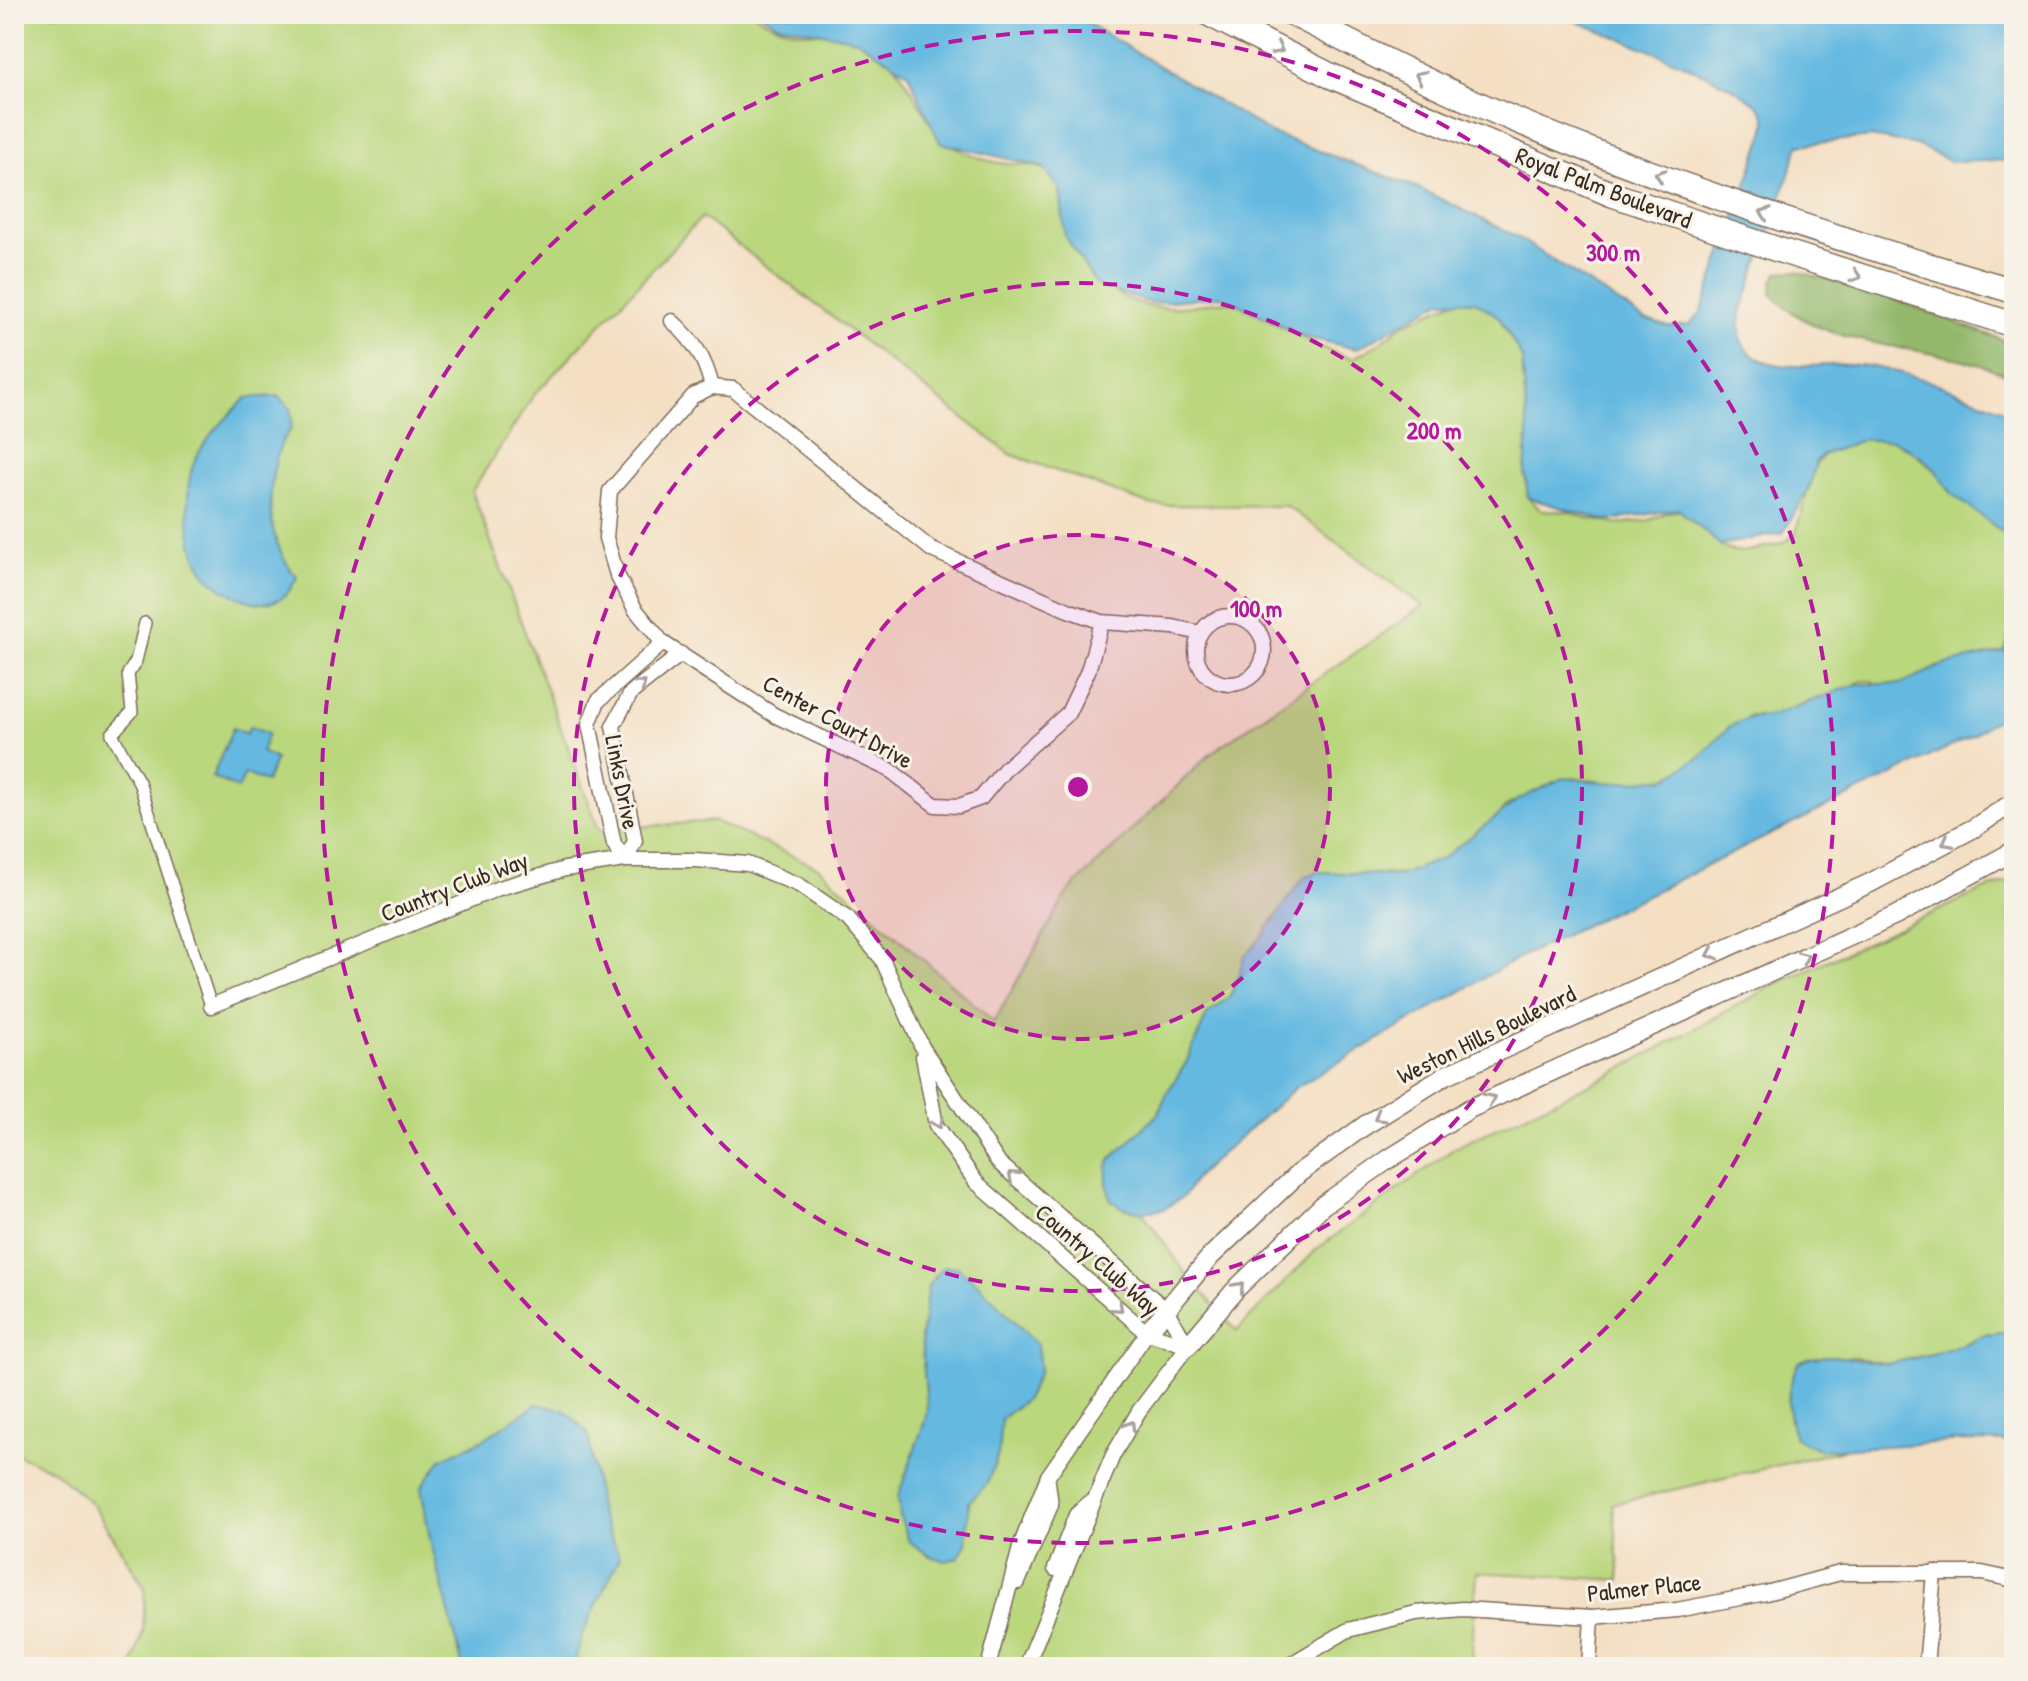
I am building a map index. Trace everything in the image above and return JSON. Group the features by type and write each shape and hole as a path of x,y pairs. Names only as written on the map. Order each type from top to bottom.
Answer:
{"main road":[{"name":"Royal Palm Boulevard","path":"1209,14 1331,76 1611,194 2014,325"},
{"name":"Royal Palm Boulevard","path":"1293,14 1462,97 1599,153 1894,256 2014,291"}],"street":[{"path":"672,321 694,342 707,365 712,387 733,389 932,550 1102,622 1173,627 1200,633"},
{"name":"Center Court Drive","path":"712,387 693,396 610,491 606,538 617,575 635,609 663,643 774,715 890,770 935,805 959,806 981,798 1006,768 1068,713 1088,671 1102,622"},
{"path":"1228,616 1249,621 1263,639 1263,661 1257,671 1239,683 1216,681 1207,675 1196,655 1200,633 1207,624 1228,616"},
{"path":"145,623 136,661 128,674 132,712 112,734 139,782 211,1006"},
{"path":"601,698 663,643"},
{"name":"Links Drive","path":"620,710 601,698 589,724 614,844 625,860 635,841 613,726 631,693 681,654"},
{"name":"Weston Hills Boulevard","path":"988,1667 996,1634 1051,1505 1048,1476 1166,1310 1211,1256 1299,1173 1364,1126 1444,1076 1870,883 1974,828 2014,802"},
{"path":"1026,1667 1036,1643 1058,1558 1076,1515 1096,1496 1113,1455 1139,1411 1236,1289 1323,1205 1469,1109 1895,916 2014,851"},
{"name":"Country Club Way","path":"211,1006 499,888 565,869 625,860 748,864 799,885 848,919 882,959 922,1047 998,1162 1166,1310 1188,1346"},
{"name":"Country Club Way","path":"922,1047 936,1125 976,1182 1147,1333 1188,1346"},
{"path":"1926,1667 1934,1572"},
{"name":"Palmer Place","path":"1286,1667 1348,1630 1416,1613 1463,1609 1592,1617 1677,1610 1766,1593 1840,1573 1982,1573 2014,1580"},
{"path":"1589,1667 1592,1617"}],"green space":[{"path":"14,14 754,14 792,30 854,35 871,44 891,61 933,125 954,146 981,159 1030,165 1050,173 1058,183 1069,224 1100,275 1123,297 1138,304 1181,307 1235,302 1320,347 1352,359 1404,324 1455,301 1475,301 1499,317 1522,358 1528,435 1525,472 1528,498 1541,510 1570,512 1616,524 1647,521 1682,510 1720,545 1743,552 1780,544 1795,535 1815,465 1825,454 1862,440 1894,440 1908,447 2014,538 2014,647 1999,654 1937,667 1906,685 1861,681 1829,699 1806,703 1775,716 1750,716 1734,727 1724,744 1673,775 1653,781 1615,784 1575,778 1553,782 1509,804 1462,850 1415,875 1319,872 1245,955 1234,988 1229,997 1207,1015 1186,1063 1158,1114 1111,1159 1124,1208 1142,1212 1188,1276 1237,1331 1317,1249 1456,1147 1610,1075 1776,984 1981,891 2014,880 2014,1332 1983,1335 1932,1354 1888,1364 1854,1357 1812,1358 1821,1450 1843,1450 1613,1504 1620,1580 1477,1572 1471,1667 132,1667 143,1632 145,1588 93,1505 53,1470 14,1453","holes":["702,217 1010,454 1151,505 1287,506 1423,606 1211,753 1067,893 994,1022 818,867 714,821 599,830 472,491 534,395"]},
{"path":"1796,271 1883,295 2014,344 2014,377 1967,361 1863,341 1812,324 1790,311 1772,294 1773,280 1779,272"}],"water":[{"path":"760,14 1072,14 1271,133 1418,188 1514,235 1644,319 1669,327 1689,325 1701,313 1764,133 1765,116 1749,98 1727,85 1557,14 2002,14 2014,20 2014,160 1951,162 1917,145 1871,137 1799,145 1741,313 1740,332 1746,349 1770,363 1785,366 1846,364 1880,368 1938,385 2014,414 2014,565 2005,534 1952,494 1933,467 1894,440 1862,440 1825,454 1816,461 1811,484 1783,533 1720,545 1678,509 1607,521 1528,498 1525,472 1528,435 1522,358 1499,317 1475,301 1441,301 1356,349 1305,337 1222,296 1151,303 1097,286 1065,236 1060,190 1043,167 940,143 908,73 857,40 778,24"},
{"path":"278,396 291,409 291,426 282,442 272,478 271,514 279,547 297,577 281,598 257,603 225,590 202,569 190,531 189,485 199,452 246,398"},
{"path":"2014,622 2014,706 1974,735 1520,957 1295,1088 1197,1176 1184,1196 1164,1209 1142,1212 1111,1201 1107,1174 1111,1159 1158,1114 1186,1063 1207,1015 1229,997 1245,955 1263,936 1306,876 1319,872 1399,876 1443,858 1519,799 1563,778 1614,783 1667,778 1701,756 1730,726 1749,718 1773,715 1857,684 1900,684 1943,665 2005,651"},
{"path":"250,726 268,734 261,752 276,759 266,782 245,774 238,789 212,777 233,728 246,734"},
{"path":"943,1267 957,1267 978,1284 1037,1344 1040,1370 1027,1398 1001,1419 998,1455 987,1484 969,1502 966,1544 958,1558 946,1561 930,1556 909,1541 900,1517 898,1496 926,1418 921,1338 928,1286"},
{"path":"2014,1332 2014,1442 1964,1441 1821,1450 1795,1438 1788,1400 1798,1363 1811,1358 1834,1356 1888,1364 1932,1354 1983,1335"},
{"path":"537,1404 565,1410 588,1433 600,1514 620,1557 581,1637 574,1667 463,1667 430,1539 421,1488 441,1459 484,1439"}]}
